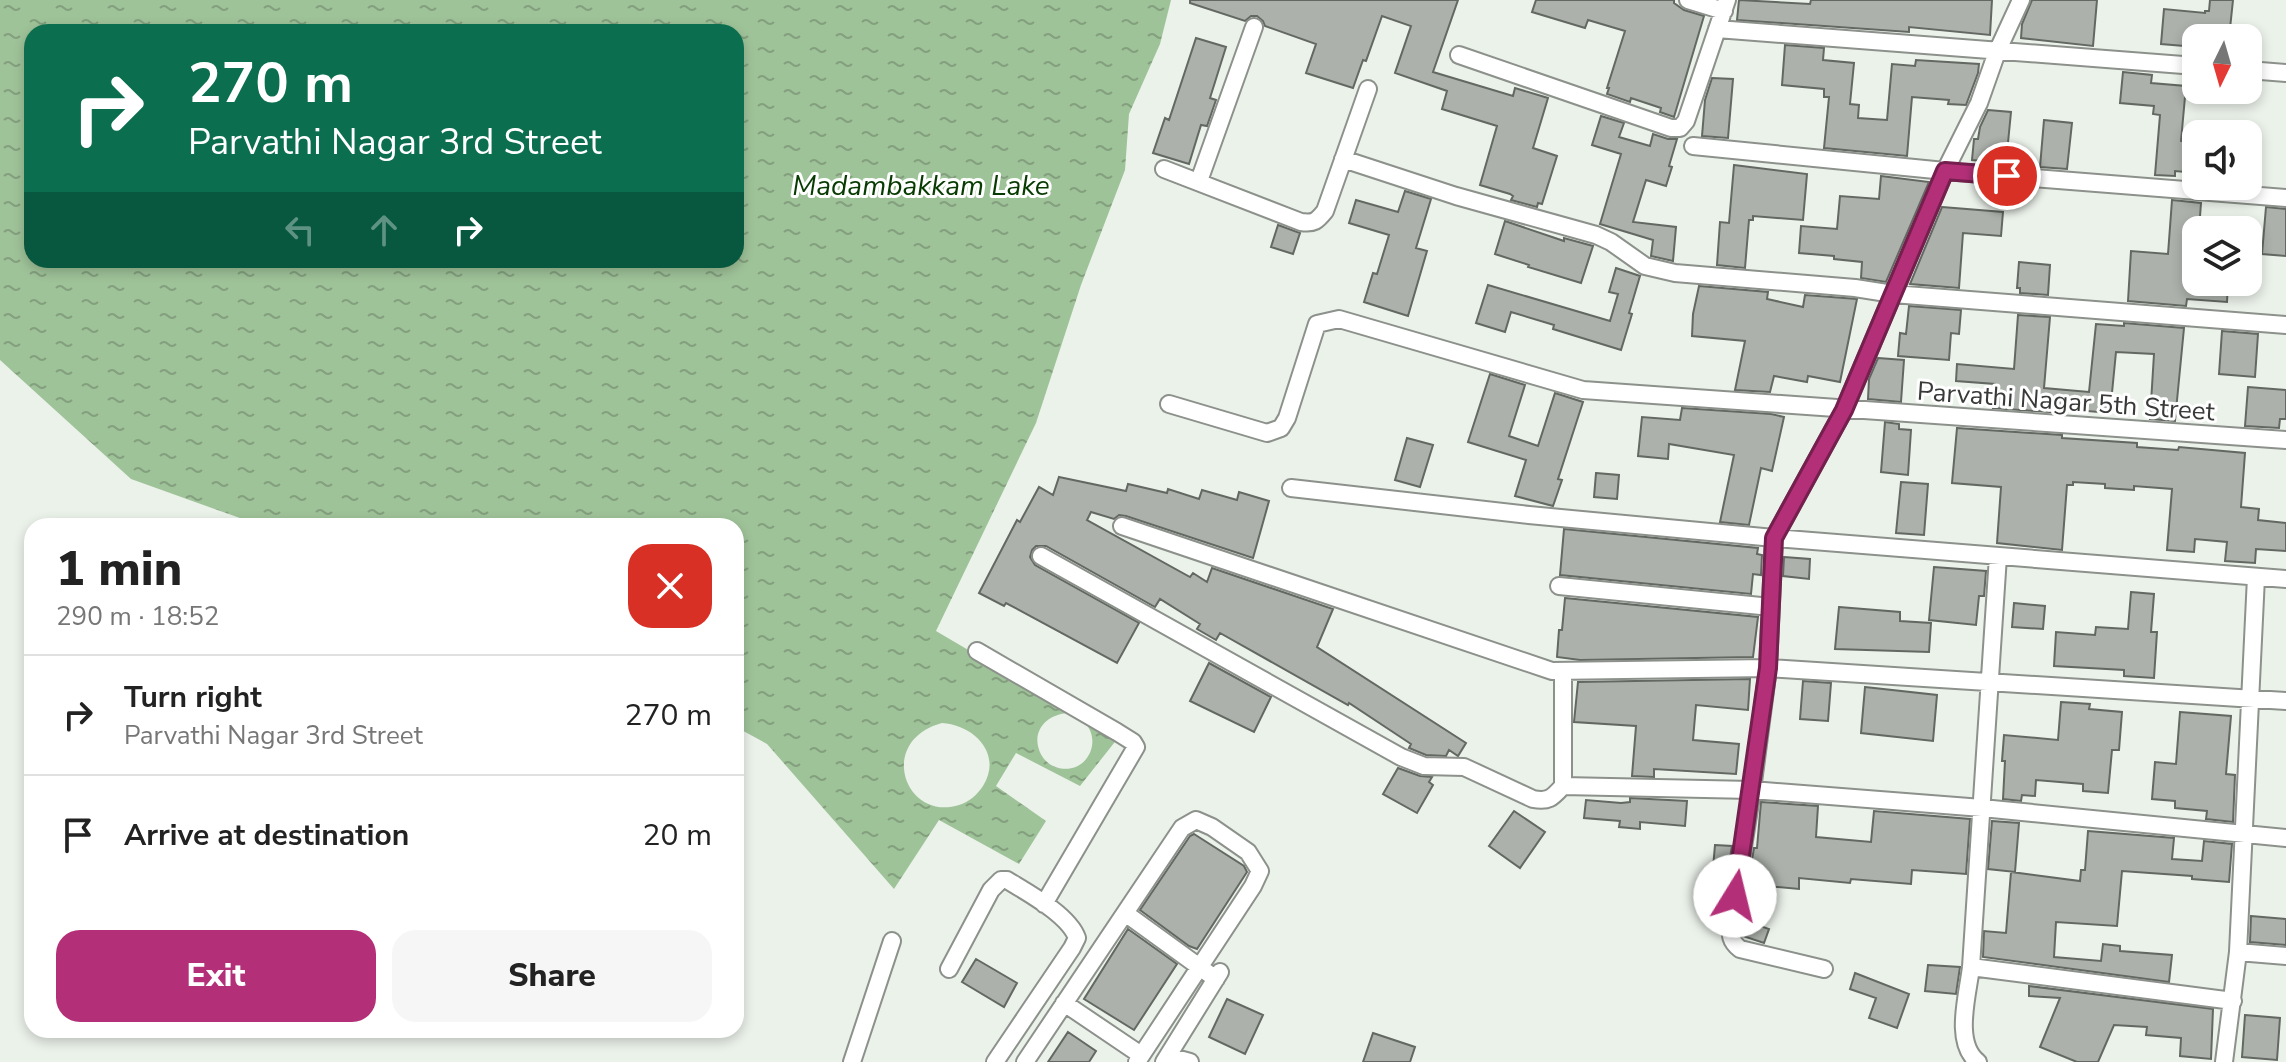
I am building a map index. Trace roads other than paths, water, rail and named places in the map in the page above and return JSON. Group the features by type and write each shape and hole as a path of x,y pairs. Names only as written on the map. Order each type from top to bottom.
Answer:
{"street":[{"path":"1459,55 1671,128 1680,128 1686,121 1725,5 1688,0"},
{"path":"1824,969 1740,949 1730,935 1768,668 1774,538 1844,410 2021,0"},
{"path":"1199,181 1254,27"},
{"path":"1717,29 2182,65"},
{"path":"2262,71 2286,73"},
{"path":"1164,169 1301,222 1317,221 1325,211 1368,89"},
{"path":"1693,146 1945,171 2286,198"},
{"path":"1343,159 1456,196 1596,235 1645,266 1675,273 1893,294 2286,325"},
{"name":"Parvathi Nagar 5th Street","path":"1169,404 1267,433 1281,428 1317,324 1339,319 1583,390 2286,440"},
{"path":"1291,488 1774,538 2286,579"},
{"path":"1122,526 1552,671 1768,668 2286,701"},
{"path":"1041,556 1401,757 1424,766 1464,767 1545,802 1551,800 1563,786 1563,671"},
{"path":"1978,1062 1972,1057 1963,1031 1971,967 1998,556"},
{"path":"2224,1062 2238,952 2246,834 2256,577"},
{"path":"1559,586 1771,607"},
{"path":"977,651 1117,732 1136,747 1044,904"},
{"path":"1563,786 1752,790 1982,808 2286,838"},
{"path":"1025,1062 1064,1003 1182,828 1196,820 1212,827 1248,852 1260,871 1253,886 1139,1059 1064,1003"},
{"path":"949,969 991,890 1001,880 1007,880 1044,904 1074,930 1077,938 1072,948 995,1062"},
{"path":"1125,913 1200,967 1218,975 1166,1059 1190,1062"},
{"path":"852,1062 892,941"},
{"path":"2238,952 2286,956"},
{"path":"1971,967 2233,1001"}],"water":[{"name":"Madambakkam Lake","path":"0,0 1171,0 1160,44 1129,114 1125,170 1081,285 1036,423 936,631 1118,738 1080,786 1016,753 996,786 1046,821 1019,864 939,820 894,889 767,744 744,731 744,518 240,518 131,479 0,360","holes":["1068,713 1082,720 1092,740 1086,760 1066,769 1045,760 1037,739 1045,723","942,723 965,729 974,735 982,743 990,763 983,786 972,798 959,805 940,807 924,802 912,791 904,761 909,746 922,732"]}]}
